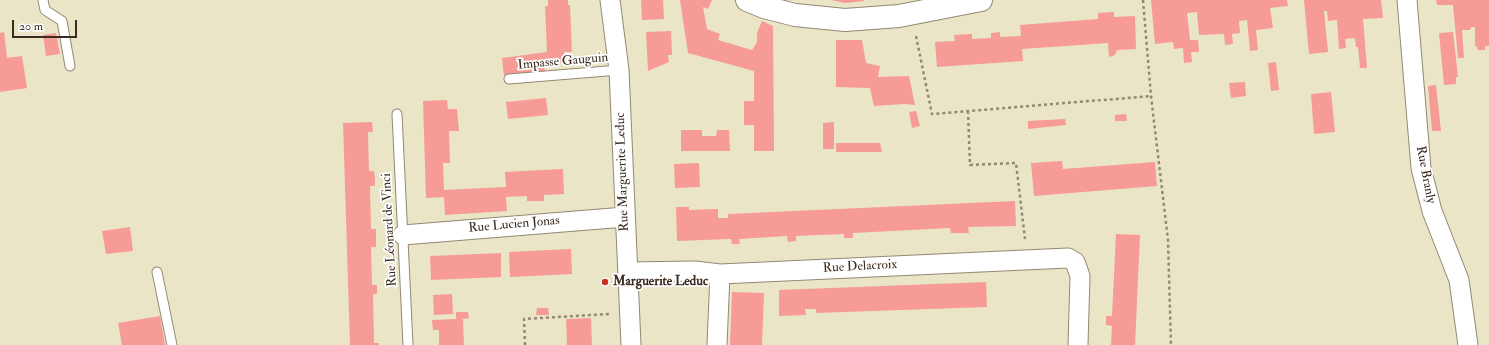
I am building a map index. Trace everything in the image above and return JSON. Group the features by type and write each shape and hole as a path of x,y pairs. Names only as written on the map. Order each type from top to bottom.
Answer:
{"street":[{"name":"Rue Marguerite Leduc","path":"610,0 619,70 631,345"},
{"path":"747,0 779,6 822,19 845,20 911,14 981,0"},
{"name":"Rue Branly","path":"1407,0 1421,168 1432,211 1459,280 1468,345"},
{"name":"Rue Lucien Jonas","path":"403,234 625,217"},
{"name":"Rue Delacroix","path":"628,272 695,271 720,274 1027,258 1068,258 1075,262 1080,276 1078,345"},
{"path":"717,345 720,274"}],"lane":[{"path":"43,0 45,10 62,21 70,66"},
{"name":"Impasse Gauguin","path":"509,79 619,70"},
{"name":"Rue Léonard de Vinci","path":"397,114 408,345"},
{"path":"157,272 172,345"}],"path":[{"path":"1143,0 1151,96 1168,240 1171,345"},
{"path":"911,14 932,114 1151,96"},
{"path":"968,111 970,165 1016,163 1027,258"},
{"path":"525,345 524,318 629,313"}],"building":[{"path":"548,0 568,0 568,5 570,5 572,52 564,52 565,63 544,64 545,71 504,76 502,58 547,52 545,6 548,6"},
{"path":"641,0 663,0 664,19 642,20"},
{"path":"680,0 712,0 708,9 703,7 707,29 720,34 718,40 752,50 757,42 757,33 762,21 773,26 774,151 754,151 754,125 744,125 744,101 754,101 754,71 688,53"},
{"path":"831,0 864,0 864,1 845,3"},
{"path":"1151,0 1287,0 1288,6 1270,8 1273,28 1256,30 1258,50 1250,51 1247,20 1239,21 1240,33 1232,34 1233,44 1225,45 1224,34 1199,35 1197,12 1187,13 1190,40 1198,40 1199,52 1191,52 1192,62 1184,63 1183,48 1174,49 1173,42 1155,44"},
{"path":"1304,0 1381,0 1383,18 1363,19 1367,68 1360,68 1358,47 1356,47 1355,38 1345,39 1346,48 1339,49 1337,20 1328,21 1327,11 1324,11 1328,52 1309,54"},
{"path":"1436,0 1489,0 1489,46 1485,46 1485,50 1478,50 1477,46 1475,47 1475,27 1471,27 1470,30 1462,30 1464,58 1458,58 1453,5 1437,5"},
{"path":"1114,12 1114,17 1135,16 1136,49 1117,50 1115,55 1109,57 1108,43 1022,49 1023,61 937,67 935,42 955,41 954,35 972,34 972,39 991,38 991,33 1000,32 1000,37 1021,36 1020,25 1098,19 1098,13"},
{"path":"671,31 672,55 668,55 669,62 648,71 646,32"},
{"path":"4,32 7,58 22,56 27,88 0,92 0,33"},
{"path":"1453,32 1458,77 1456,77 1456,84 1444,85 1439,33"},
{"path":"56,33 60,54 46,56 43,35"},
{"path":"836,40 862,40 866,63 880,66 878,77 909,76 915,105 905,104 874,106 870,88 836,87"},
{"path":"1276,62 1279,90 1271,91 1268,63"},
{"path":"1245,82 1246,96 1231,98 1229,83"},
{"path":"1436,85 1441,131 1432,131 1428,86"},
{"path":"1331,92 1335,132 1314,134 1311,94"},
{"path":"546,98 548,115 508,119 506,102"},
{"path":"447,100 448,109 457,109 459,131 449,131 450,163 443,163 444,190 506,187 505,172 563,169 564,194 544,195 544,201 527,201 527,196 506,197 507,211 445,215 444,197 426,198 423,101"},
{"path":"916,111 920,126 912,128 909,112"},
{"path":"1126,114 1127,121 1115,121 1115,115"},
{"path":"1065,119 1066,125 1028,129 1028,121"},
{"path":"372,122 373,132 368,132 369,171 374,171 375,179 375,186 370,186 371,229 376,229 376,247 371,247 372,285 377,285 377,294 373,294 374,343 379,343 379,345 350,345 343,123"},
{"path":"834,122 834,149 823,149 823,123"},
{"path":"681,130 702,130 702,136 716,136 717,130 729,130 730,151 681,151"},
{"path":"836,143 880,143 882,152 836,152"},
{"path":"1062,161 1063,169 1155,162 1157,186 1034,196 1031,163"},
{"path":"699,163 700,187 675,188 674,164"},
{"path":"1015,201 1016,226 968,227 969,233 951,233 950,228 853,233 853,238 844,238 844,234 796,236 796,241 788,242 787,236 739,239 740,244 732,244 731,239 677,241 676,207 689,207 689,210 718,209 718,218 728,218 728,214"},
{"path":"130,227 133,251 106,254 102,231"},
{"path":"1116,234 1140,235 1135,345 1111,345 1112,326 1106,325 1106,316 1112,316"},
{"path":"571,249 572,274 510,277 509,252"},
{"path":"501,253 501,277 431,280 430,256"},
{"path":"986,282 987,307 816,313 816,309 805,309 806,315 779,316 779,290"},
{"path":"732,292 764,293 762,345 730,345"},
{"path":"452,294 453,314 434,315 433,295"},
{"path":"537,308 548,308 549,315 536,315"},
{"path":"456,312 468,312 469,318 463,319 464,345 439,345 439,330 433,330 432,320 456,319"},
{"path":"160,316 165,345 122,345 118,323"},
{"path":"591,318 592,345 567,345 566,319"}],"place":[{"name":"Marguerite Leduc","path":"605,282"}]}
